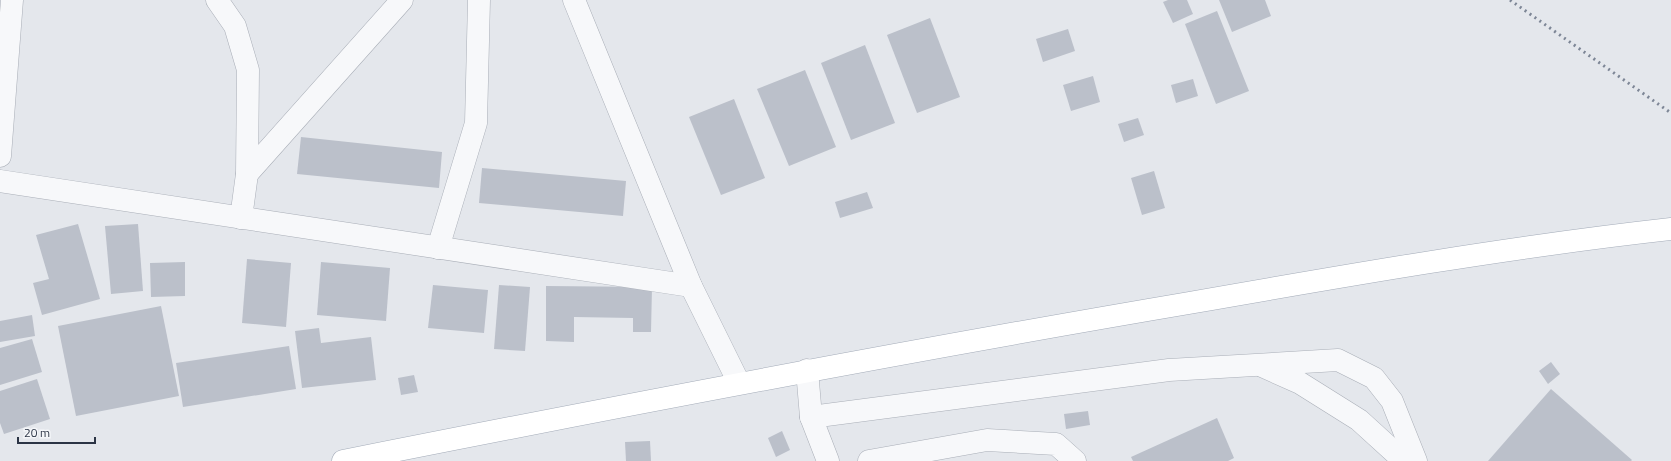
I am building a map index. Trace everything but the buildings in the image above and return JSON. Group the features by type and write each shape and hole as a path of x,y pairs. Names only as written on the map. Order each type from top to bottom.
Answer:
{"main road":[{"path":"343,461 807,370 1052,326 1315,281 1572,240 1671,229"}],"street":[{"path":"0,156 12,0"},
{"path":"217,0 234,26 248,70 247,174 241,218"},
{"path":"247,174 402,0"},
{"path":"438,248 476,123 479,0"},
{"path":"574,0 691,286 739,383"},
{"path":"0,181 691,286"},
{"path":"811,417 1169,370 1338,360 1374,378 1392,401 1416,461"},
{"path":"1259,365 1300,383 1359,420 1404,461"},
{"path":"807,370 811,417 828,461"},
{"path":"869,461 987,440 1056,444 1075,461"}],"railway":[{"path":"1510,0 1671,113"}]}
